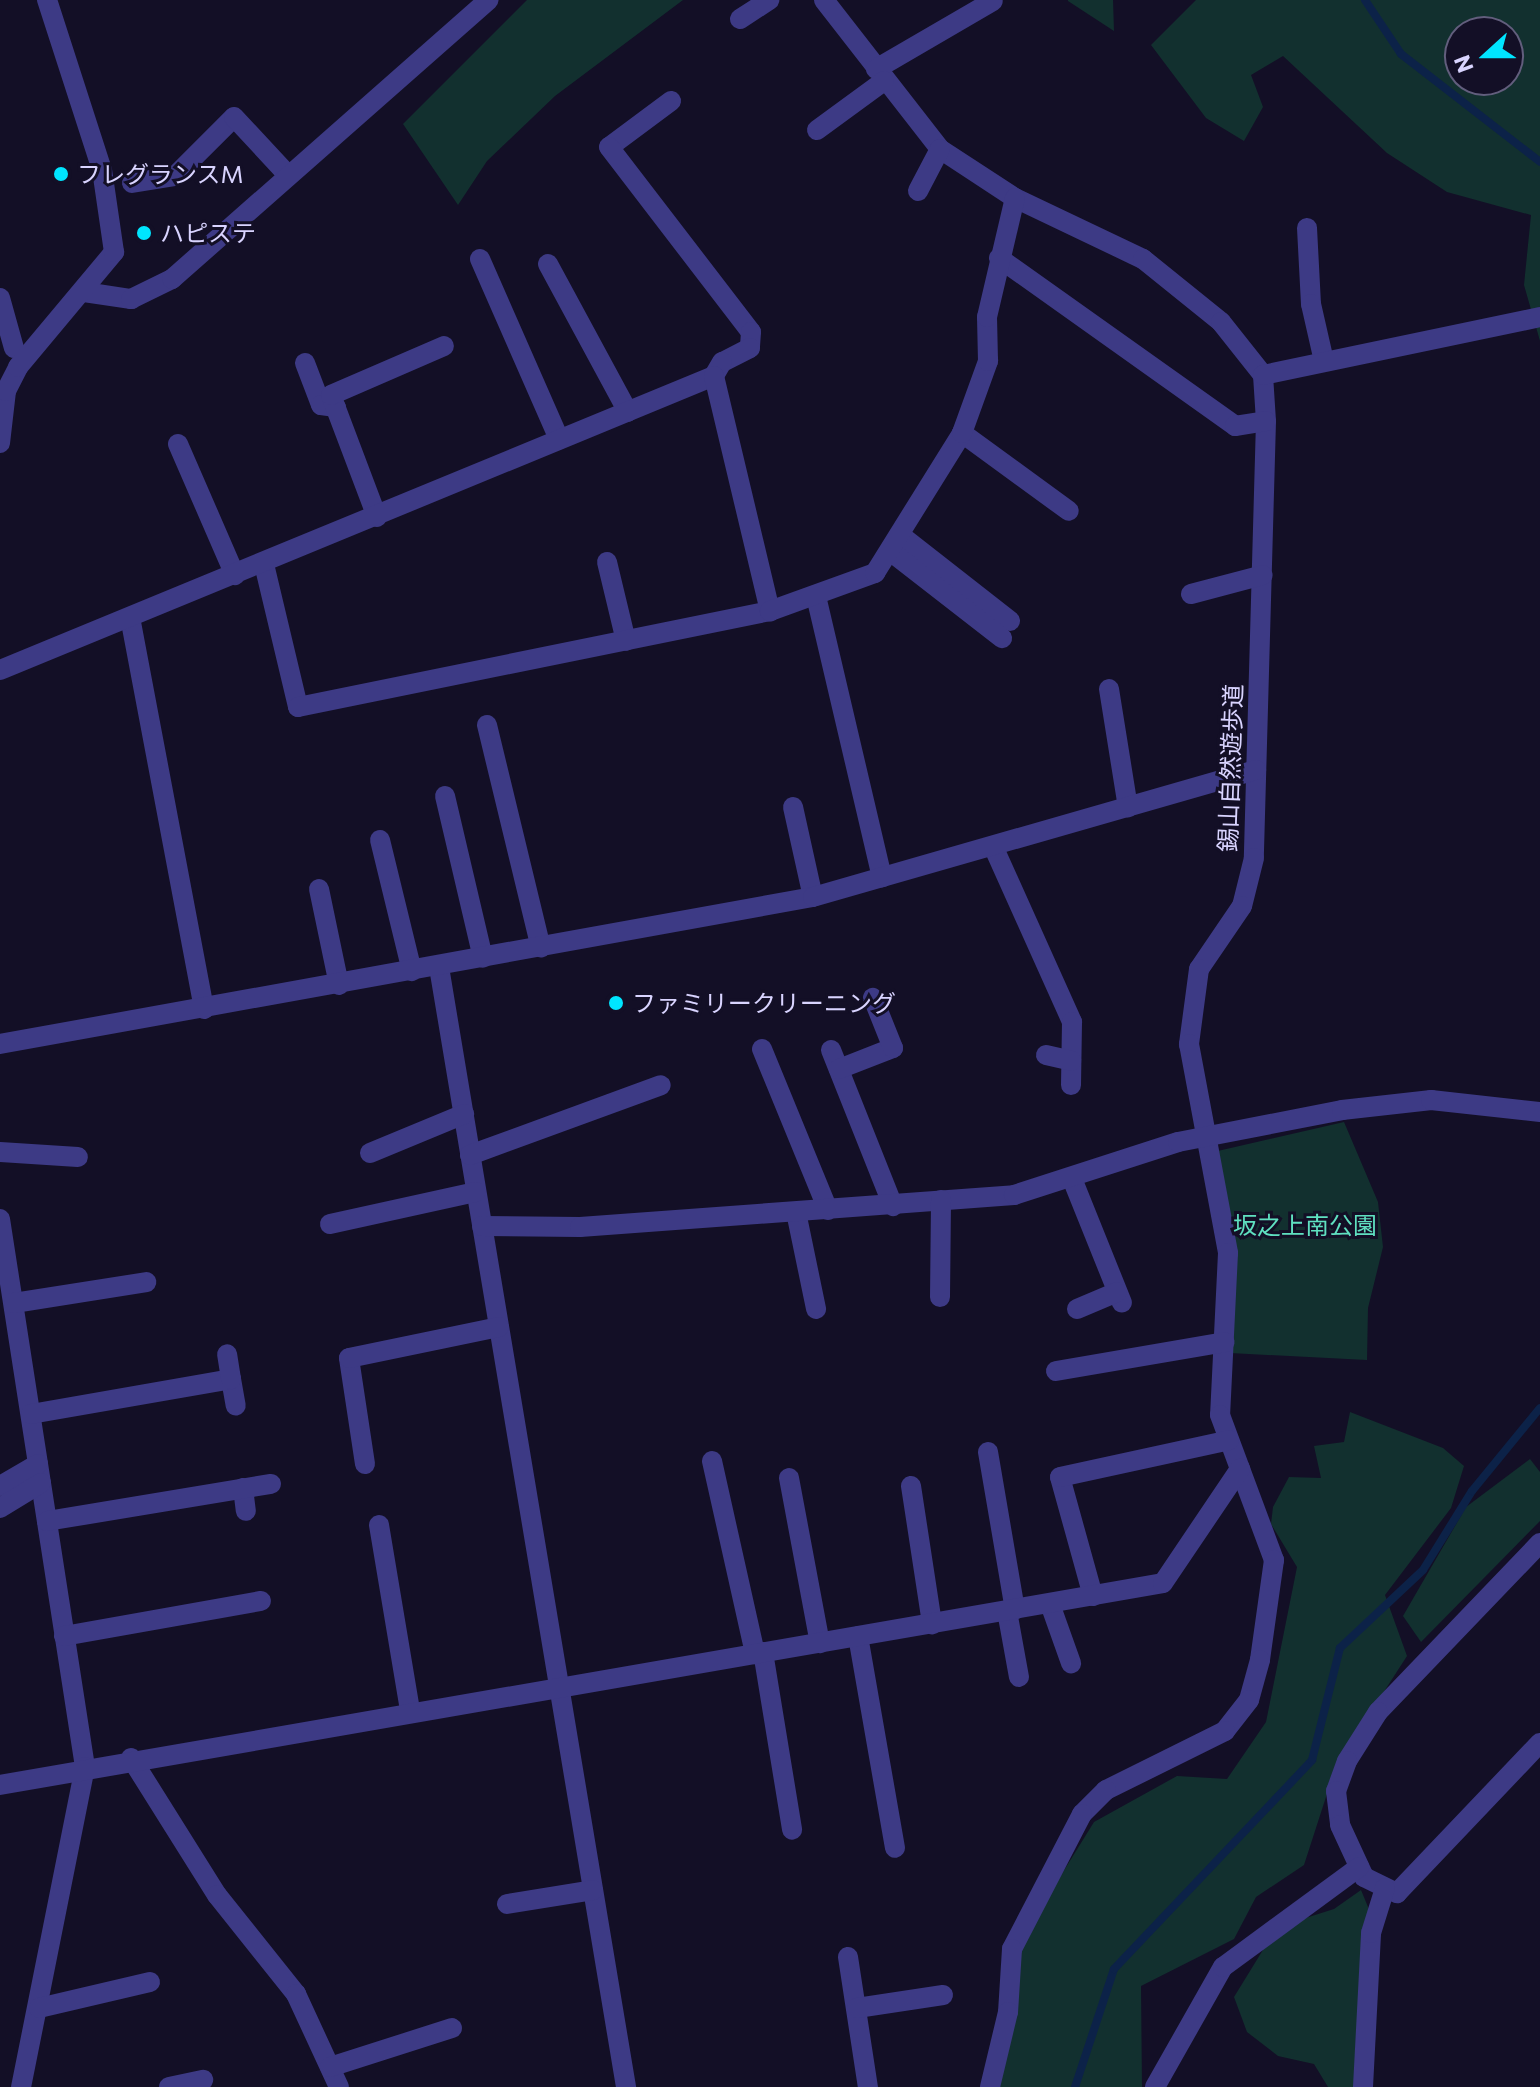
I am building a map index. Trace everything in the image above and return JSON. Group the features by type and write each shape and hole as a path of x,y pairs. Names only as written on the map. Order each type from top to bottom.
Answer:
{"street":[{"path":"12,356 84,292 114,252 113,217 47,0"},
{"path":"84,292 131,299 172,279 287,174 488,0"},
{"path":"740,19 769,0"},
{"path":"824,0 940,149 1015,198 1143,259 1221,322 1263,375 1324,361 1421,347 1540,317"},
{"path":"817,130 880,75 993,1"},
{"path":"0,670 264,564 714,376 722,362 750,348 751,332 609,147 671,101"},
{"path":"132,183 175,176 234,117 287,174"},
{"path":"918,191 940,149"},
{"path":"264,564 298,707 770,611 875,573 898,546 962,433 988,361 999,258 1015,198"},
{"path":"1307,228 1311,304 1324,361"},
{"path":"999,258 1235,426 1266,421"},
{"path":"480,259 559,439"},
{"path":"548,264 628,412"},
{"path":"0,298 12,356 0,443"},
{"path":"377,517 331,395 444,346"},
{"path":"305,363 321,405 336,407"},
{"name":"錫山自然遊歩道","path":"990,2087 1008,2012 1012,1949 1082,1814 1115,1785 1199,1749 1249,1700 1274,1560 1220,1415 1228,1253 1201,1140 1190,1006 1199,969 1242,906 1254,858 1266,421 1263,375"},
{"path":"714,376 770,611"},
{"path":"962,433 1069,511"},
{"path":"178,444 235,575"},
{"path":"898,546 1006,629"},
{"path":"607,562 626,641"},
{"path":"1191,594 1263,575"},
{"path":"816,596 882,877"},
{"path":"130,617 204,1009"},
{"path":"1109,689 1128,807"},
{"path":"487,725 541,948"},
{"path":"0,1044 813,897 1256,770"},
{"path":"445,796 483,958"},
{"path":"793,807 813,897"},
{"path":"380,840 412,971"},
{"path":"993,846 1072,1022 1071,1085"},
{"path":"319,889 339,985"},
{"path":"439,967 626,2087"},
{"path":"873,998 893,1048 835,1060 893,1206"},
{"path":"762,1049 828,1210"},
{"path":"1046,1055 1071,1061"},
{"path":"470,1155 661,1085"},
{"path":"482,1226 796,1212 1014,1195 1073,1181 1201,1140 1431,1100 1540,1112"},
{"path":"370,1153 464,1114"},
{"path":"0,1152 78,1157"},
{"path":"1073,1181 1120,1298 1077,1309"},
{"path":"330,1224 476,1192"},
{"path":"940,1297 941,1200"},
{"path":"796,1212 816,1309"},
{"path":"0,1219 4,1264 14,1303 85,1767 21,2087"},
{"path":"14,1303 146,1282"},
{"path":"365,1464 349,1358 499,1327"},
{"path":"1056,1371 1225,1342"},
{"path":"227,1354 236,1406"},
{"path":"31,1414 231,1379"},
{"path":"1093,1596 1060,1477 1229,1440"},
{"path":"988,1452 1019,1677"},
{"path":"712,1461 712,1506 759,1653 792,1830"},
{"path":"0,1785 131,1758 1163,1583 1240,1469"},
{"path":"0,1486 40,1474"},
{"path":"0,1508 40,1474"},
{"path":"789,1478 820,1643"},
{"path":"47,1521 271,1484"},
{"path":"911,1486 932,1624"},
{"path":"243,1488 246,1511"},
{"path":"379,1525 410,1711"},
{"path":"1540,1543 1378,1712 1347,1761 1336,1791 1359,1867 1385,1888 1397,1893 1540,1743"},
{"path":"64,1636 261,1601"},
{"path":"1050,1604 1071,1663"},
{"path":"858,1636 895,1848"},
{"path":"131,1758 217,1895 296,1994 339,2087"},
{"path":"1155,2087 1223,1967 1359,1867"},
{"path":"1363,2087 1371,1933 1385,1888"},
{"path":"507,1904 593,1890"},
{"path":"848,1957 868,2087"},
{"path":"39,2008 150,1982"},
{"path":"857,2008 943,1995"},
{"path":"330,2067 452,2028"},
{"path":"169,2087 203,2080"}],"green space":[{"path":"527,0 683,0 555,96 487,161 458,205 403,124"},
{"path":"1113,0 1114,31 1068,1"},
{"path":"1196,0 1540,0 1540,341 1524,285 1531,215 1447,192 1387,153 1283,56 1251,75 1263,107 1244,141 1206,118 1151,45"},
{"name":"坂之上南公園","path":"1344,1122 1378,1202 1383,1247 1368,1308 1367,1360 1230,1353 1209,1153"},
{"path":"1350,1412 1443,1448 1464,1466 1451,1508 1385,1595 1407,1656 1336,1766 1304,1865 1256,1897 1234,1939 1141,1986 1142,2087 996,2087 1014,1951 1094,1822 1177,1776 1227,1779 1266,1722 1297,1567 1271,1524 1273,1507 1289,1477 1321,1478 1314,1446 1344,1442"},
{"path":"1530,1459 1540,1472 1540,1521 1421,1642 1403,1616 1466,1507"},
{"path":"1361,1890 1378,1931 1363,2087 1328,2087 1314,2064 1278,2056 1247,2032 1234,1997 1266,1945 1293,1922 1334,1909"}],"waterway":[{"path":"1365,0 1401,54 1540,162"},
{"path":"1075,2087 1114,1969 1312,1760 1340,1648 1423,1570 1472,1491 1540,1408"}],"place":[{"name":"フレグランスM","path":"61,174"},
{"name":"ハピステ","path":"144,233"},
{"name":"ファミリークリーニング","path":"616,1003"}]}
